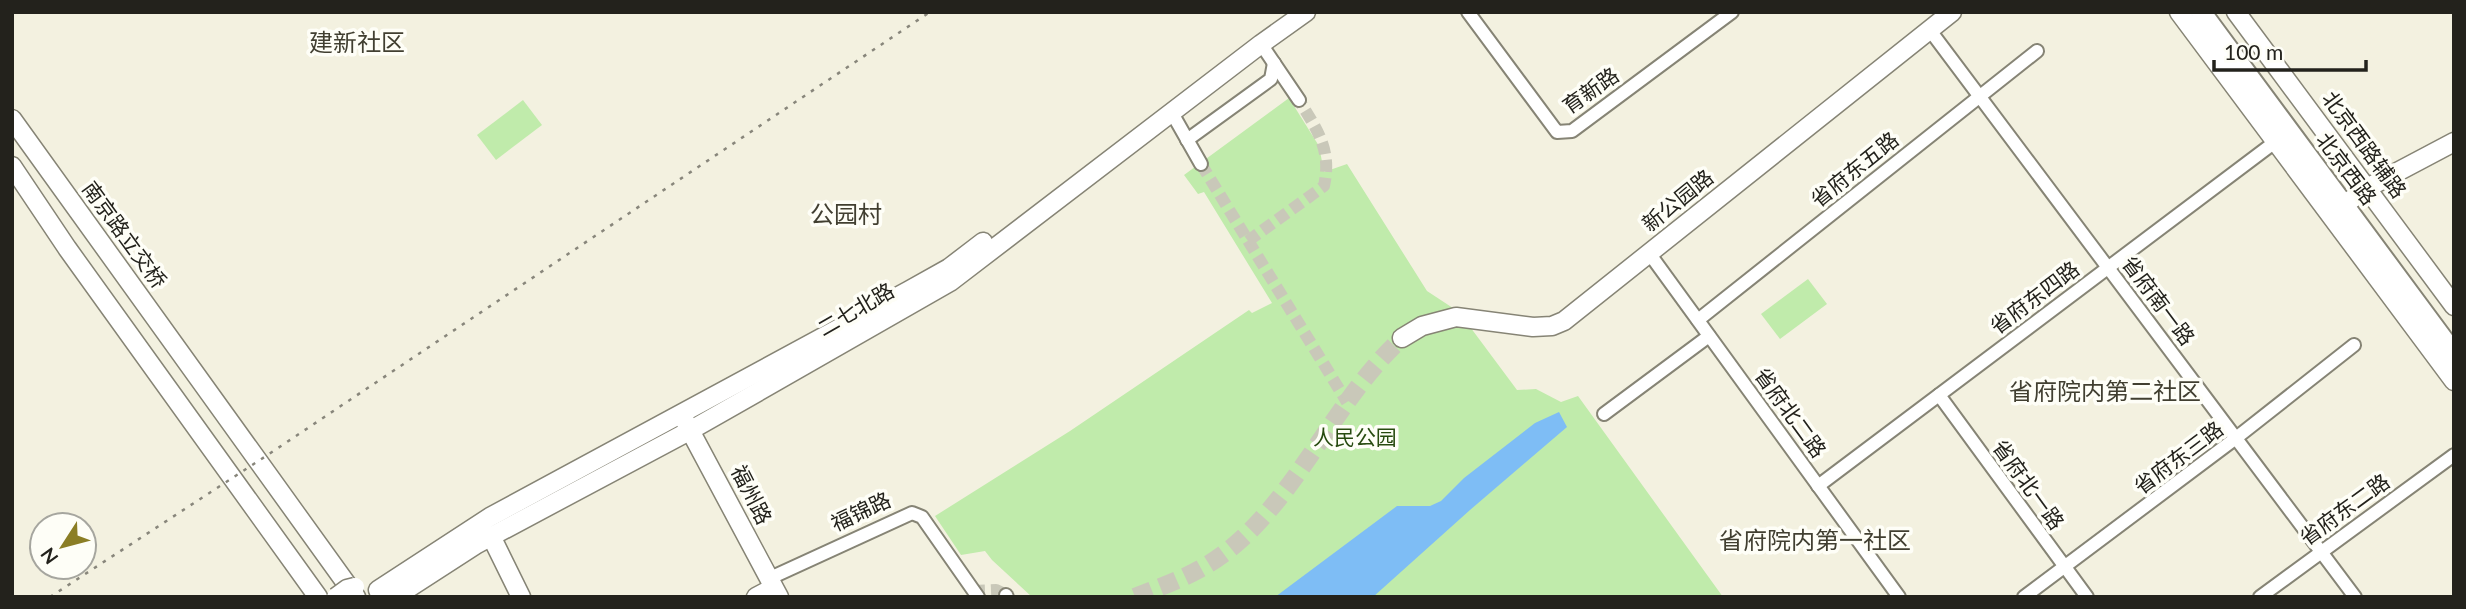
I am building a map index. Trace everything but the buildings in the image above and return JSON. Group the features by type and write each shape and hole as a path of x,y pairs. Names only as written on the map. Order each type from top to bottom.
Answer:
{"main road":[{"name":"二七北路","path":"395,597 491,536 949,268 1287,12"},
{"name":"二七北路","path":"380,593 490,517 687,422 950,282 1306,12"},
{"name":"新公园路","path":"1402,338 1422,326 1456,317 1533,327 1552,326 1564,321 1952,12"},
{"name":"北京西路辅路","path":"2179,12 2275,142 2349,201 2454,306"},
{"name":"北京西路","path":"2201,12 2454,333"},
{"name":"北京西路","path":"2214,12 2349,201 2454,355"},
{"name":"北京西路辅路","path":"2236,12 2454,382"},
{"name":"南京路立交桥","path":"12,119 352,594"},
{"path":"2349,201 2454,142"},
{"path":"12,166 318,597"},
{"name":"南京路立交桥","path":"33,195 77,241 331,597"},
{"name":"福州路","path":"687,422 773,588"},
{"path":"491,536 521,597"},
{"path":"336,597 348,589 352,594 363,586 380,593"},
{"name":"福锦路","path":"756,597 773,588"}],"street":[{"name":"育新路","path":"1468,12 1557,132 1572,131 1732,12"},
{"name":"省府南一路","path":"1930,29 2355,597"},
{"path":"1261,44 1299,100"},
{"name":"省府东五路","path":"1698,320 2038,51"},
{"path":"1187,140 1271,79 1274,63"},
{"path":"1172,113 1200,164"},
{"name":"省府东四路","path":"1818,486 2275,142"},
{"name":"省府北二路","path":"1649,253 1899,597"},
{"path":"1604,414 1710,336"},
{"name":"省府东三路","path":"2024,597 2236,439 2354,345"},
{"name":"省府北一路","path":"1939,395 2087,597"},
{"name":"省府东二路","path":"2260,597 2454,455"},
{"name":"福锦路","path":"773,588 912,513 922,517 978,597"}],"green space":[{"name":"人民公园","path":"1289,98 1319,146 1324,172 1347,164 1427,291 1459,312 1517,390 1536,389 1561,402 1578,396 1723,597 1032,597 985,551 961,555 935,516 1070,431 1249,310 1252,313 1272,303 1204,192 1198,194 1184,175"},
{"path":"523,100 542,125 496,160 477,135"},
{"path":"1808,279 1827,304 1780,339 1761,314"}],"water":[{"path":"1559,412 1567,427 1373,597 1275,597 1397,506 1430,506 1441,501 1464,478 1535,423"}],"tunnel":[{"path":"1248,241 1324,186 1324,150 1317,131 1299,100"},
{"path":"1201,164 1347,402"},
{"path":"1135,597 1201,568 1222,555 1248,532 1294,479 1355,391 1402,338"},
{"path":"973,591 996,590 1011,597"}],"railway":[{"path":"50,597 266,456 930,12"}],"district":[{"name":"建新社区","path":"357,43"},
{"name":"公园村","path":"846,215"},
{"name":"省府院内第二社区","path":"2105,392"},
{"name":"省府院内第一社区","path":"1815,541"}]}
